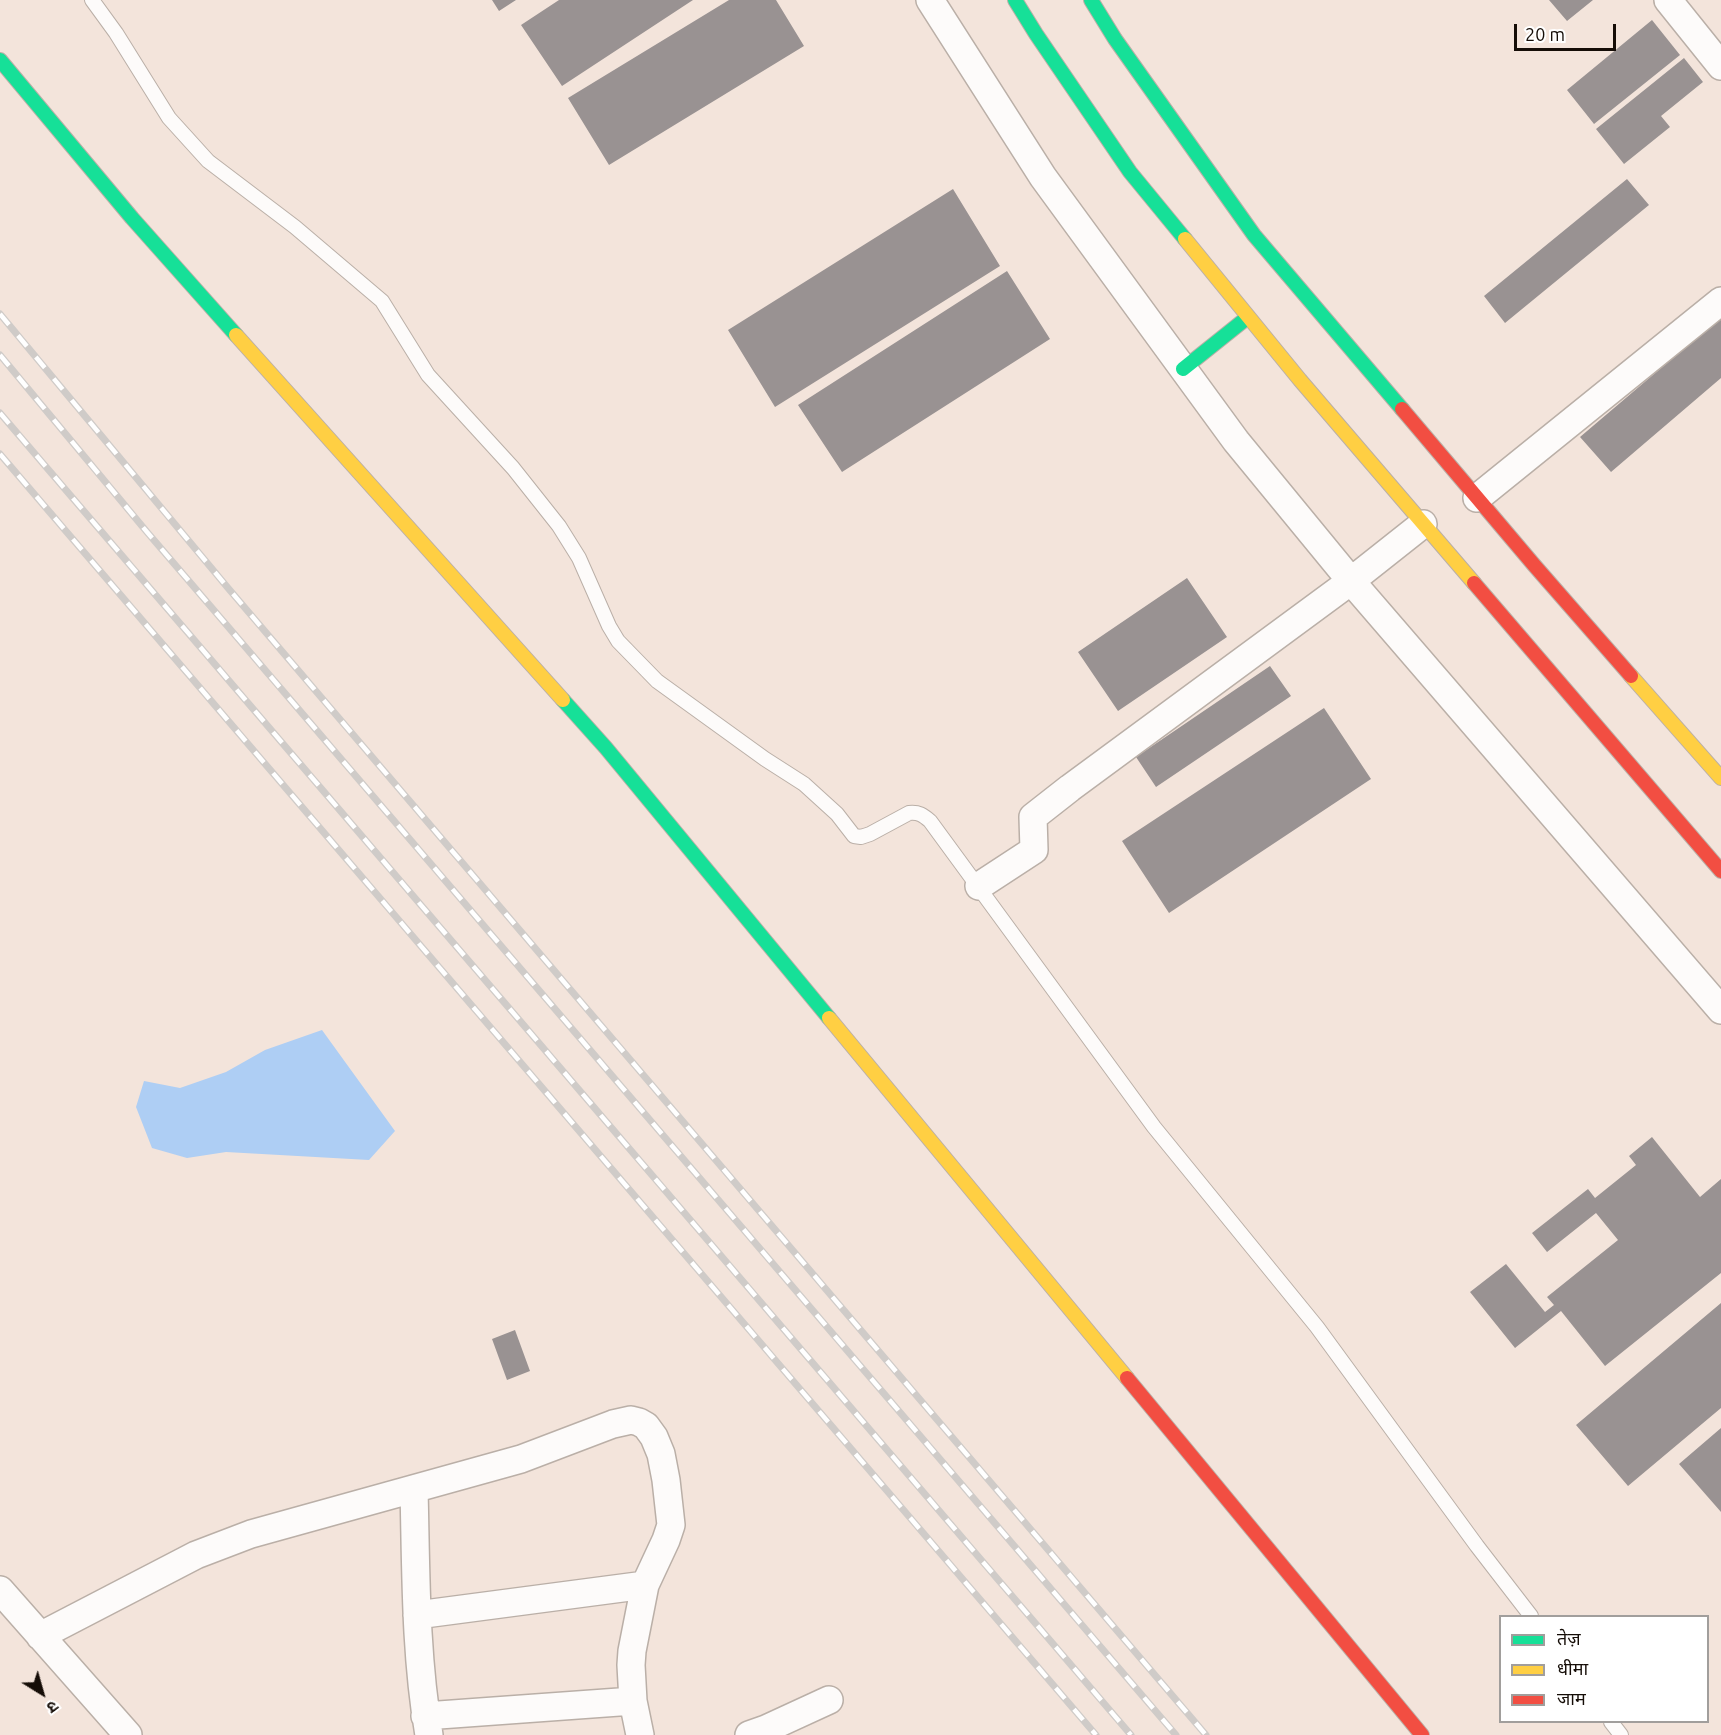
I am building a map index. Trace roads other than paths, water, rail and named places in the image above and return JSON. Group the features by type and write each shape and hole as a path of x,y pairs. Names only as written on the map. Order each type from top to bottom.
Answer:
{"street":[{"path":"930,0 1043,177 1236,441 1351,581 1721,1010"},
{"path":"1015,0 1130,172 1300,380 1721,871"},
{"path":"1091,0 1115,39 1254,235 1721,778"},
{"path":"1668,0 1721,66"},
{"path":"0,60 132,218 606,748 1422,1735"},
{"path":"1478,498 1721,301"},
{"path":"1183,369 1248,316"},
{"path":"979,886 1034,850 1033,817 1351,581 1423,524"},
{"path":"40,1636 196,1555 251,1534 521,1459 613,1424 631,1420 646,1426 661,1454 671,1525 645,1586 632,1651 633,1701 640,1735"},
{"path":"414,1489 417,1615 427,1726 633,1701"},
{"path":"417,1615 645,1586"},
{"path":"0,1590 128,1735"},
{"path":"749,1735 829,1700"}],"lane":[{"path":"92,0 116,33 169,118 208,161 295,227 382,301 428,375 513,468 559,526 579,558 618,641 657,681 765,759 804,784 837,814 855,836 870,834 909,813 923,814 930,821 1154,1127 1317,1327 1529,1615"},
{"path":"1612,1723 1621,1735"}],"water":[{"path":"322,1030 395,1131 369,1160 226,1152 187,1158 152,1148 136,1107 144,1081 180,1088 226,1072 265,1050"}],"railway":[{"path":"0,314 228,588 1206,1735"},
{"path":"0,355 147,532 1176,1735"},
{"path":"0,413 1131,1735"},
{"path":"0,454 1096,1735"}]}
